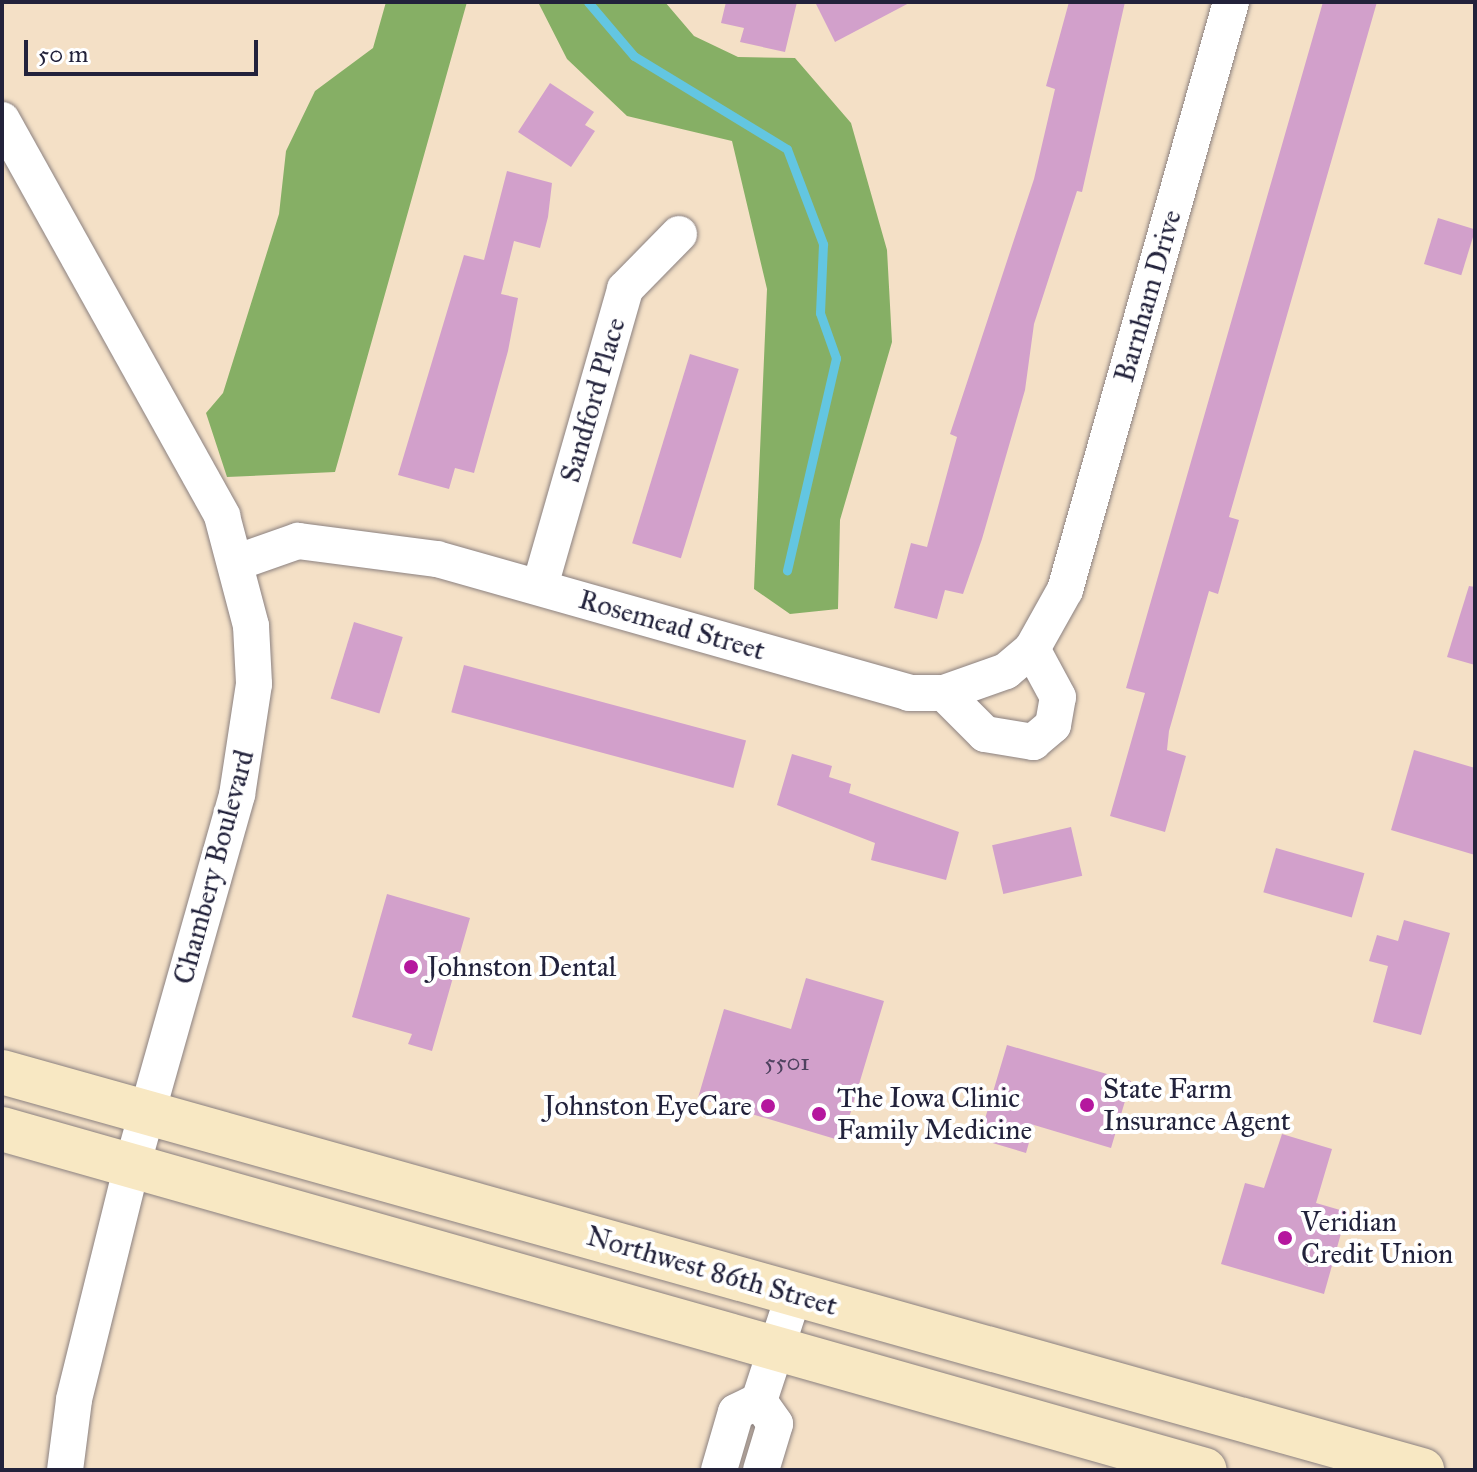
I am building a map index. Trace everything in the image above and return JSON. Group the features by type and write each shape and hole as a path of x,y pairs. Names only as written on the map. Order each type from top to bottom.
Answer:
{"main road":[{"name":"Northwest 86th Street","path":"2,1072 1422,1470"},
{"name":"Northwest 86th Street","path":"2,1129 1205,1470"}],"street":[{"name":"Barnham Drive","path":"1065,590 1231,2"},
{"name":"Chambery Boulevard","path":"2,120 199,469 238,562 251,626 249,742 132,1165 65,1470"},
{"name":"Sandford Place","path":"540,586 625,289 679,234"},
{"name":"Rosemead Street","path":"238,562 272,544 342,544 540,586 890,689 944,693 977,686 1032,649 1065,590"},
{"path":"944,693 985,734 1033,742 1053,725 1058,697 1032,649"},
{"path":"719,1470 736,1412 759,1401 794,1294"},
{"path":"759,1401 775,1424 761,1470"}],"green space":[{"path":"386,2 467,2 335,472 227,477 206,413 223,393 279,214 286,151 315,91 373,48"},
{"path":"538,2 665,2 694,36 738,57 795,58 851,123 887,250 892,342 840,520 838,609 790,614 754,589 767,289 732,141 627,116 567,59"}],"building":[{"path":"726,2 797,2 785,52 740,42 744,28 721,23"},
{"path":"815,2 911,2 835,42"},
{"path":"1069,2 1125,2 1082,192 1077,191 1034,324 1025,390 982,539 963,594 945,590 937,619 894,608 911,543 927,547 957,437 950,434 1034,179 1055,89 1046,86"},
{"path":"1323,2 1377,2 1229,517 1239,520 1218,594 1209,591 1169,731 1167,750 1186,756 1165,832 1110,816 1145,693 1126,688"},
{"path":"550,83 594,112 585,125 595,131 571,167 518,132"},
{"path":"507,171 552,183 548,217 540,248 514,241 501,294 518,298 508,351 474,473 455,468 449,489 398,475 464,255 484,260"},
{"path":"1438,218 1475,229 1461,275 1424,264"},
{"path":"690,354 739,369 681,558 632,543"},
{"path":"1469,586 1475,587 1475,665 1447,657"},
{"path":"354,622 403,637 379,713 331,699"},
{"path":"464,665 746,741 733,788 451,712"},
{"path":"1414,750 1475,768 1475,855 1391,830"},
{"path":"792,754 832,766 829,777 851,784 849,793 959,832 946,880 871,860 875,843 777,805"},
{"path":"1071,827 1082,876 1003,894 992,845"},
{"path":"1276,848 1364,873 1352,918 1263,892"},
{"name":"Johnston Dental","path":"387,894 470,918 432,1051 408,1044 412,1034 352,1017"},
{"path":"1404,920 1450,933 1421,1035 1373,1022 1388,966 1369,961 1377,935 1398,941"},
{"path":"806,978 884,1001 842,1141 698,1098 724,1009 791,1029"},
{"path":"1007,1045 1131,1081 1111,1148 1034,1125 1026,1153 979,1139"},
{"name":"Veridian Credit Union","path":"1282,1134 1332,1149 1316,1203 1347,1212 1324,1294 1221,1264 1245,1183 1264,1188"}],"waterway":[{"path":"588,2 634,56 787,149 823,244 820,313 836,358 787,570"}],"place":[{"name":"Johnston Dental","path":"411,967"},
{"name":"State Farm Insurance Agent","path":"1087,1105"},
{"name":"Johnston EyeCare","path":"768,1106"},
{"name":"The Iowa Clinic Family Medicine","path":"819,1114"},
{"name":"Veridian Credit Union","path":"1285,1238"}]}
